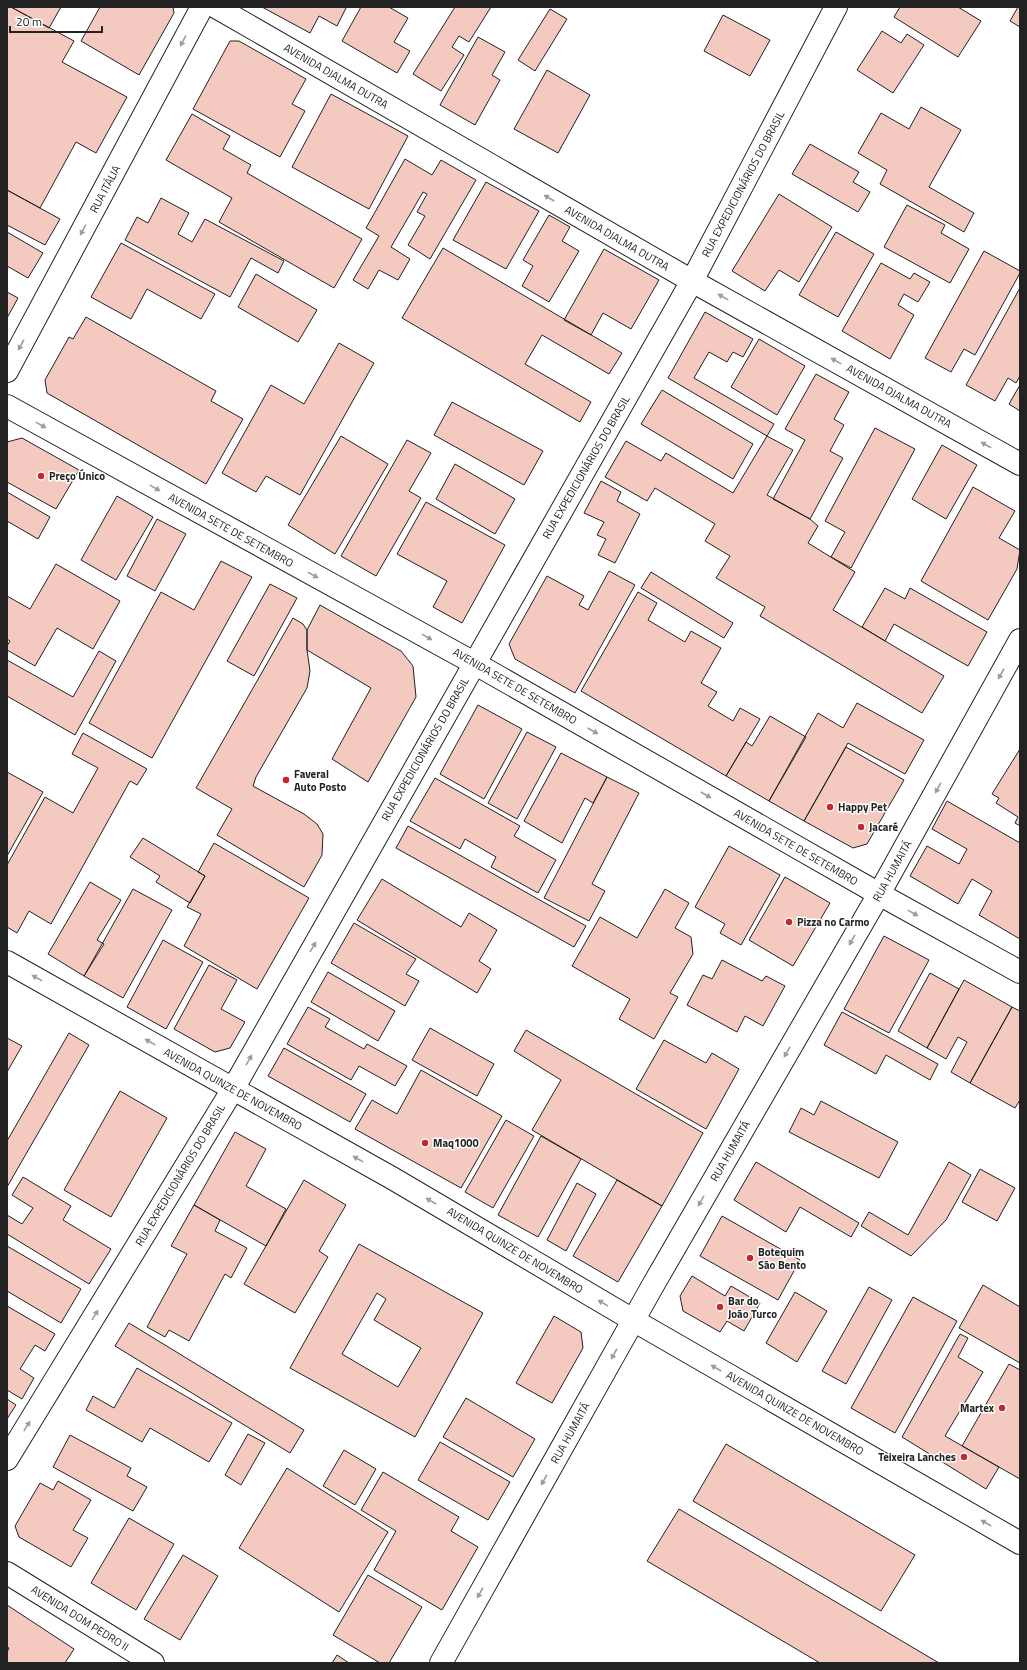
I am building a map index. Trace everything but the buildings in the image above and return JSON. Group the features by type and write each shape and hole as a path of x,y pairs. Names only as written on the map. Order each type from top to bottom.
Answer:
{"street":[{"name":"RUA ITÁLIA","path":"7,371 202,7"},
{"name":"AVENIDA DJALMA DUTRA","path":"216,7 692,281 1020,464"},
{"name":"RUA EXPEDICIONÁRIOS DO BRASIL","path":"7,1459 232,1089 692,281 836,7"},
{"name":"AVENIDA SETE DE SETEMBRO","path":"7,406 474,662 879,894 1020,972"},
{"name":"RUA HUMAITÁ","path":"441,1663 633,1320 879,894 1020,640"},
{"name":"AVENIDA QUINZE DE NOVEMBRO","path":"7,962 392,1178 633,1320 1020,1543"},
{"name":"AVENIDA DOM PEDRO II","path":"7,1573 153,1663"}],"place":[{"name":"Preço Único","path":"41,476"},
{"name":"Faveral Auto Posto","path":"286,780"},
{"name":"Happy Pet","path":"830,807"},
{"name":"Jacaré","path":"861,827"},
{"name":"Pizza no Carmo","path":"789,922"},
{"name":"Maq1000","path":"425,1143"},
{"name":"Botequim São Bento","path":"750,1258"},
{"name":"Bar do João Turco","path":"720,1307"},
{"name":"Martex","path":"1002,1408"},
{"name":"Teixeira Lanches","path":"964,1457"}]}
